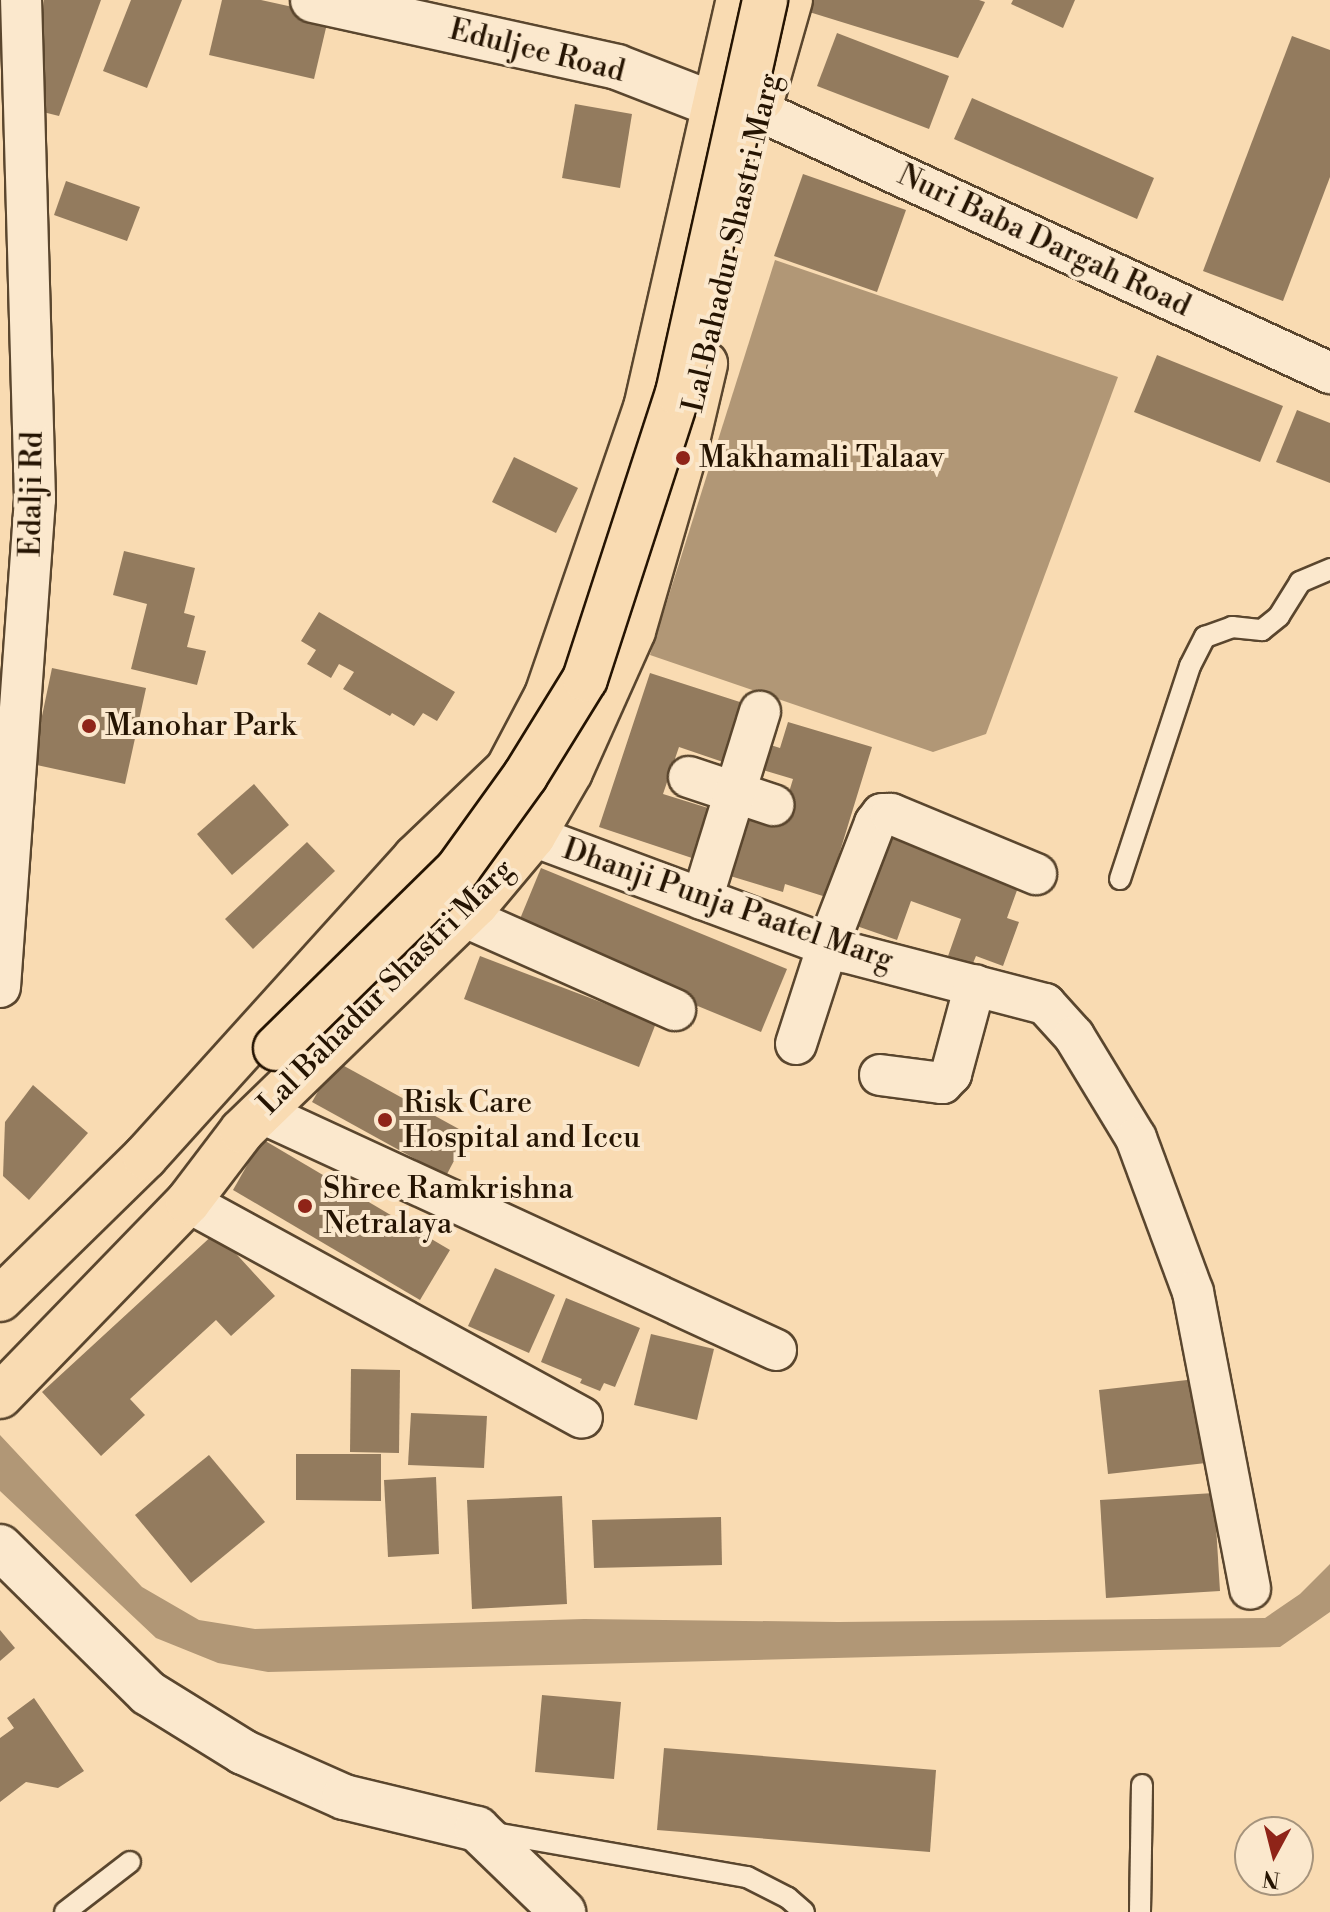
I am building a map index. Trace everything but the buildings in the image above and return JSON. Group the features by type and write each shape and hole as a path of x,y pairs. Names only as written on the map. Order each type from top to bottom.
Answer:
{"main road":[{"name":"Lal Bahadur Shastri Marg","path":"0,1396 188,1202 242,1131 463,916 533,836 570,772 633,631 683,458 736,232 739,0"},
{"path":"188,1202 208,1135 276,1048 458,869 525,776 585,679 678,393 765,0"},
{"name":"Lal Bahadur Shastri Marg","path":"0,1299 145,1157 415,858 508,769 547,695 646,408 738,108 790,0"},
{"path":"145,1157 208,1135"}],"street":[{"name":"Edalji Rd","path":"0,987 18,496 21,0"},
{"name":"Eduljee Road","path":"313,0 442,15 617,67 738,108"},
{"name":"Nuri Baba Dargah Road","path":"738,108 1330,373"},
{"path":"702,899 760,712"},
{"path":"689,777 773,805"},
{"path":"796,1044 828,945 875,823 882,814 891,814 1036,874"},
{"name":"Dhanji Punja Paatel Marg","path":"533,836 828,945 1045,1004 1074,1036 1136,1138 1193,1292 1250,1589"},
{"path":"463,916 675,1010"},
{"path":"880,1075 942,1083 951,1074 975,985"},
{"path":"262,1113 776,1350"},
{"path":"188,1202 582,1418"},
{"path":"0,1547 148,1693 243,1752 344,1797 477,1829 563,1912"}],"lane":[{"path":"1120,879 1190,666 1205,637 1232,627 1262,630 1279,616 1300,582 1330,569"},
{"path":"1140,1912 1142,1785"},
{"path":"477,1829 747,1877 788,1898 804,1912"},
{"path":"65,1912 130,1862"}],"shaded area":[{"name":"Makhamali Talaav","path":"775,260 1118,377 986,734 933,752 650,655"},
{"path":"0,1435 142,1587 199,1620 255,1629 584,1619 838,1622 1265,1618 1300,1594 1330,1564 1330,1612 1280,1647 268,1672 218,1663 156,1638 0,1491"}],"place":[{"name":"Makhamali Talaav","path":"683,458"},
{"name":"Manohar Park","path":"89,726"},
{"name":"Risk Care Hospital and Iccu","path":"385,1120"},
{"name":"Shree Ramkrishna Netralaya","path":"305,1206"}]}
